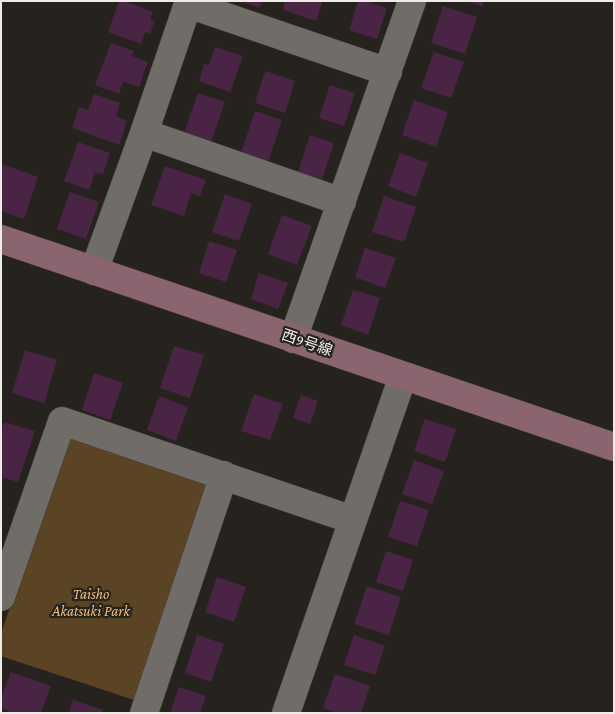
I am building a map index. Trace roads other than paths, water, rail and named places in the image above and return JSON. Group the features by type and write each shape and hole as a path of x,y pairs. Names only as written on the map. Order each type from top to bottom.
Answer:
{"street":[{"path":"293,339 412,1"},
{"path":"94,271 144,134 189,2 388,72"},
{"path":"144,134 342,202"},
{"name":"西9号線","path":"1,239 614,447"},
{"path":"286,713 403,376"},
{"path":"1,597 62,421 353,520"},
{"path":"144,713 224,475"}],"park label":[{"name":"Taisho Akatsuki Park","path":"91,602"}]}
